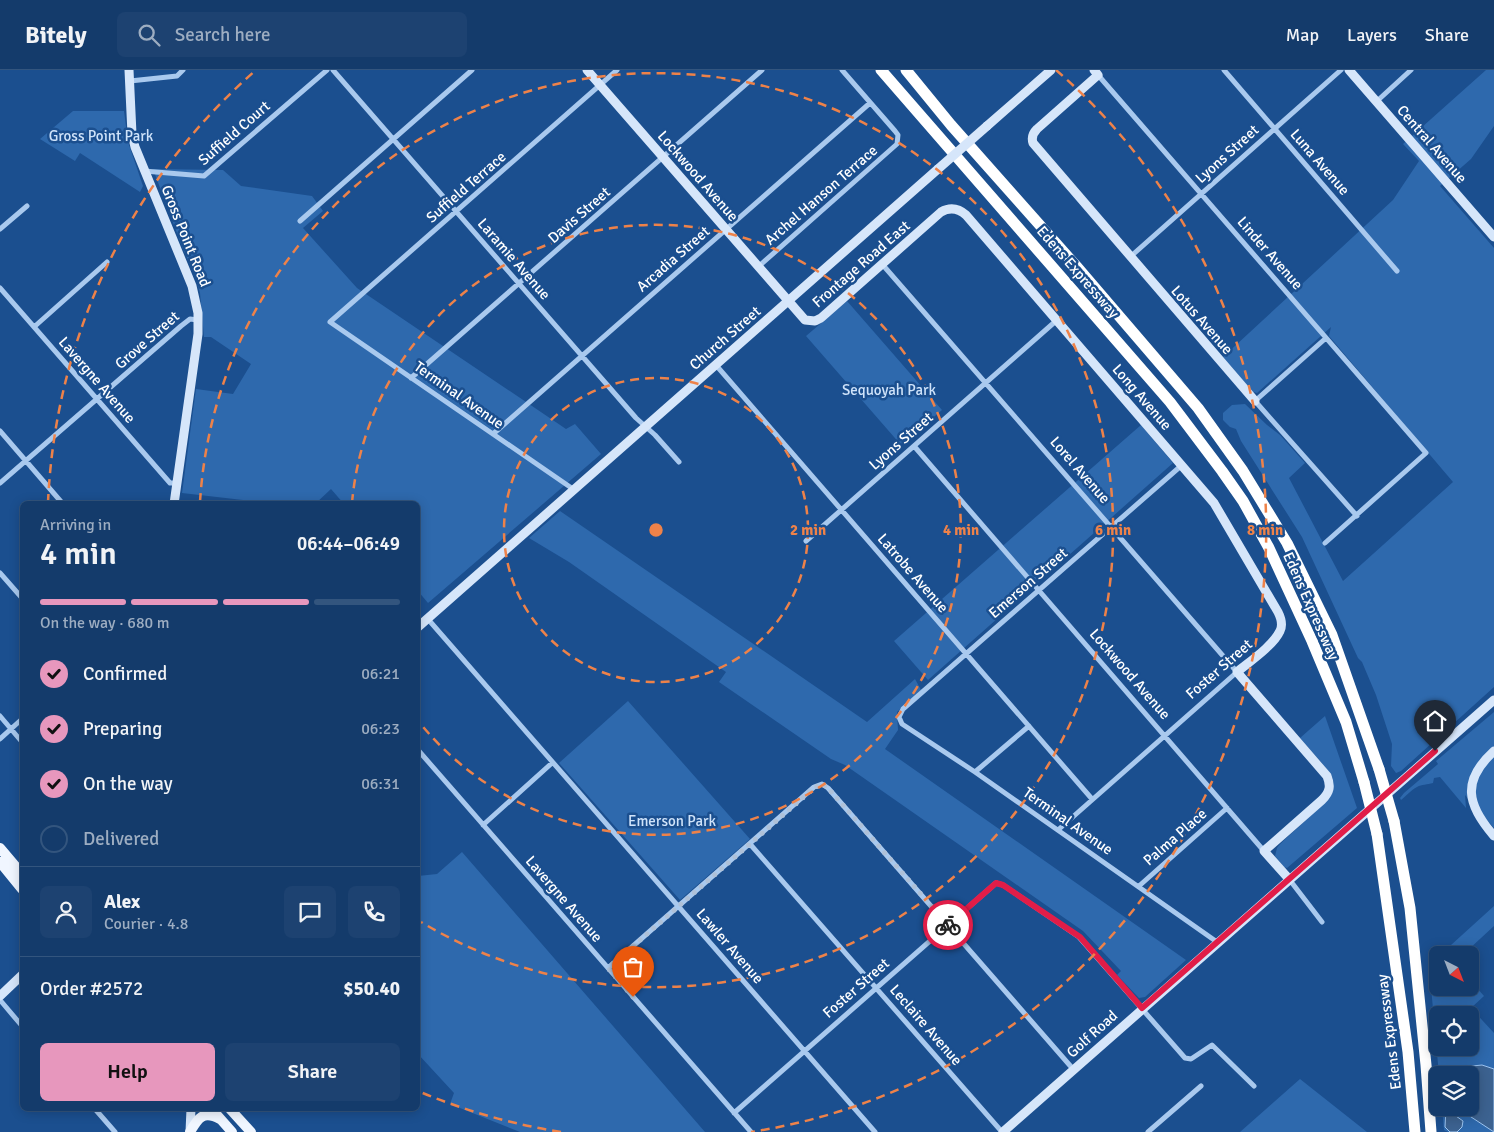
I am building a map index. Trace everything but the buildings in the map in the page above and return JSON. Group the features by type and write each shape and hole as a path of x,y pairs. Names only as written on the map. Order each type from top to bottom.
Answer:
{"highway":[{"name":"Edens Expressway","path":"881,70 1170,402 1243,502 1268,548 1312,641 1346,722 1364,782 1377,834 1408,1052 1415,1132"},
{"name":"Edens Expressway","path":"906,70 1198,408 1243,471 1288,543 1332,635 1379,769 1394,821 1410,908 1431,1132"}],"main road":[{"path":"0,848 20,872"},
{"path":"0,862 20,887"},
{"path":"213,1111 232,1132"},
{"path":"232,1111 251,1132"},
{"path":"190,1132 197,1119 203,1116 212,1115 220,1119"}],"street":[{"name":"Gross Point Road","path":"129,70 132,134 135,147 196,298 198,334 174,501"},
{"path":"130,81 176,76 183,70"},
{"name":"Suffield Court","path":"144,171 204,176 326,70"},
{"name":"Laramie Avenue","path":"333,70 636,418 655,435 679,462"},
{"path":"300,221 472,70"},
{"name":"Lockwood Avenue","path":"587,70 787,301"},
{"name":"Suffield Terrace","path":"330,322 617,70"},
{"name":"Davis Street","path":"411,378 762,70"},
{"path":"842,70 870,103"},
{"name":"Church Street","path":"420,625 1051,70"},
{"name":"Luna Avenue","path":"1224,70 1397,271"},
{"name":"Lyons Street","path":"1130,257 1341,70"},
{"name":"Central Avenue","path":"1349,70 1494,237"},
{"path":"1376,102 1411,70"},
{"name":"Lotus Avenue","path":"1096,73 1037,128 1032,139 1036,147 1254,401 1356,516"},
{"name":"Linder Avenue","path":"1096,73 1426,453 1356,516"},
{"name":"Archel Hanson Terrace","path":"758,267 894,148 898,139 895,131 870,103"},
{"name":"Arcadia Street","path":"492,434 870,103"},
{"path":"0,229 27,206"},
{"name":"Frontage Road East","path":"787,301 805,320 815,321 821,318 941,212 947,209 954,209"},
{"name":"Long Avenue","path":"954,209 961,210 966,214 1214,504 1269,594 1278,612 1281,625"},
{"path":"34,327 107,262"},
{"name":"Lorel Avenue","path":"882,264 1327,776 1330,782 1327,795 1264,851"},
{"name":"Lavergne Avenue","path":"0,288 170,482 177,484"},
{"name":"Grove Street","path":"0,483 190,318 198,320"},
{"name":"Lyons Street","path":"806,542 1057,320"},
{"name":"Terminal Avenue","path":"330,322 573,489"},
{"path":"1254,401 1326,338"},
{"name":"Latrobe Avenue","path":"715,364 1092,799"},
{"path":"0,431 61,501"},
{"name":"Lockwood Avenue","path":"914,446 1289,880 1322,922"},
{"name":"Emerson Street","path":"902,724 899,717 903,709 1182,465"},
{"path":"1325,543 1356,516"},
{"path":"0,573 20,596"},
{"name":"Lawler Avenue","path":"427,618 875,1132"},
{"name":"Foster Street","path":"1058,830 1272,641 1280,631 1281,625"},
{"name":"Golf Road","path":"1002,1132 1494,700"},
{"path":"0,716 20,740"},
{"path":"0,739 20,721"},
{"name":"Terminal Avenue","path":"902,724 975,772 1217,942"},
{"path":"975,772 1029,726"},
{"name":"Lavergne Avenue","path":"420,752 751,1132"},
{"path":"1494,752 1478,768 1472,782 1475,811 1494,836"},
{"path":"483,825 552,763"},
{"path":"608,968 814,788 822,784 828,788 1073,1069"},
{"name":"Palma Place","path":"1139,886 1227,808"},
{"name":"Leclaire Avenue","path":"750,844 1002,1132"},
{"name":"Foster Street","path":"734,1113 996,883 1003,885 1080,937 1142,1008"},
{"path":"0,996 20,978"},
{"path":"0,1000 20,1024"},
{"path":"1142,1008 1185,1058 1190,1059 1212,1045 1254,1086"},
{"path":"1148,1132 1201,1086"},
{"path":"97,1111 115,1132"},
{"path":"190,1132 191,1111"}],"green space":[{"path":"1486,70 1494,70 1494,126 1471,159 1440,186 1494,248 1494,687 1401,771 1396,773 1391,766 1392,744 1376,695 1302,537 1241,441 1236,429 1230,427 1223,420 1223,413 1232,405 1245,404 1280,435 1305,463 1289,478 1343,581 1453,482 1329,336 1331,327 1257,393 1253,392 1223,357 1393,200 1419,161 1403,144"},
{"name":"Gross Point Park","path":"73,111 124,111 128,142 143,186 140,192 80,153 75,161 40,139"},
{"path":"153,169 223,170 241,186 312,196 323,211 303,228 357,288 566,429 575,424 601,454 428,603 420,593 420,501 341,501 331,489 318,501 251,501 182,493 196,389 233,394 251,364 211,337 204,337 200,293 195,275 183,249"},
{"name":"Sequoyah Park","path":"847,301 942,410 901,445 806,336"},
{"path":"1141,425 1173,463 928,680 894,641"},
{"path":"560,511 867,722 915,679 921,690 897,712 898,730 885,749 1186,960 1145,997 1139,998 1117,975 1121,971 1083,931 845,765 831,759 719,682 726,672 569,562 529,538"},
{"name":"Emerson Park","path":"628,701 750,839 680,900 559,763"},
{"path":"1494,712 1494,828 1465,795 1466,808 1440,777 1434,778 1433,783 1415,788 1401,800 1400,798 1404,793 1438,764 1436,761"},
{"path":"1325,716 1357,808 1287,868 1275,856 1277,848 1322,804 1333,785 1330,773 1300,738"},
{"path":"462,852 705,1132 520,1132 450,1104 454,1093 420,1056 420,876 437,874"},
{"path":"1494,906 1494,926 1472,946 1450,946"},
{"path":"1479,990 1484,996 1473,1006 1433,1006 1432,996 1479,996"},
{"path":"1479,1017 1494,1033 1494,1132 1448,1132 1444,1130 1443,1116 1479,1116 1479,1066 1438,1066 1437,1056 1479,1056"},
{"path":"1300,1079 1367,1132 1240,1132"}],"shaded area":[{"path":"1482,1065 1494,1069 1494,1132 1470,1116 1479,1116 1479,1066 1472,1066"},
{"path":"1446,1116 1456,1116 1463,1121 1462,1127 1457,1132 1450,1132 1445,1127"}],"way so far":[{"path":"633,997 608,968 814,788 822,784 828,788 948,925"}],"route":[{"path":"948,925 996,883 1003,885 1080,937 1142,1008 1435,751"}]}
